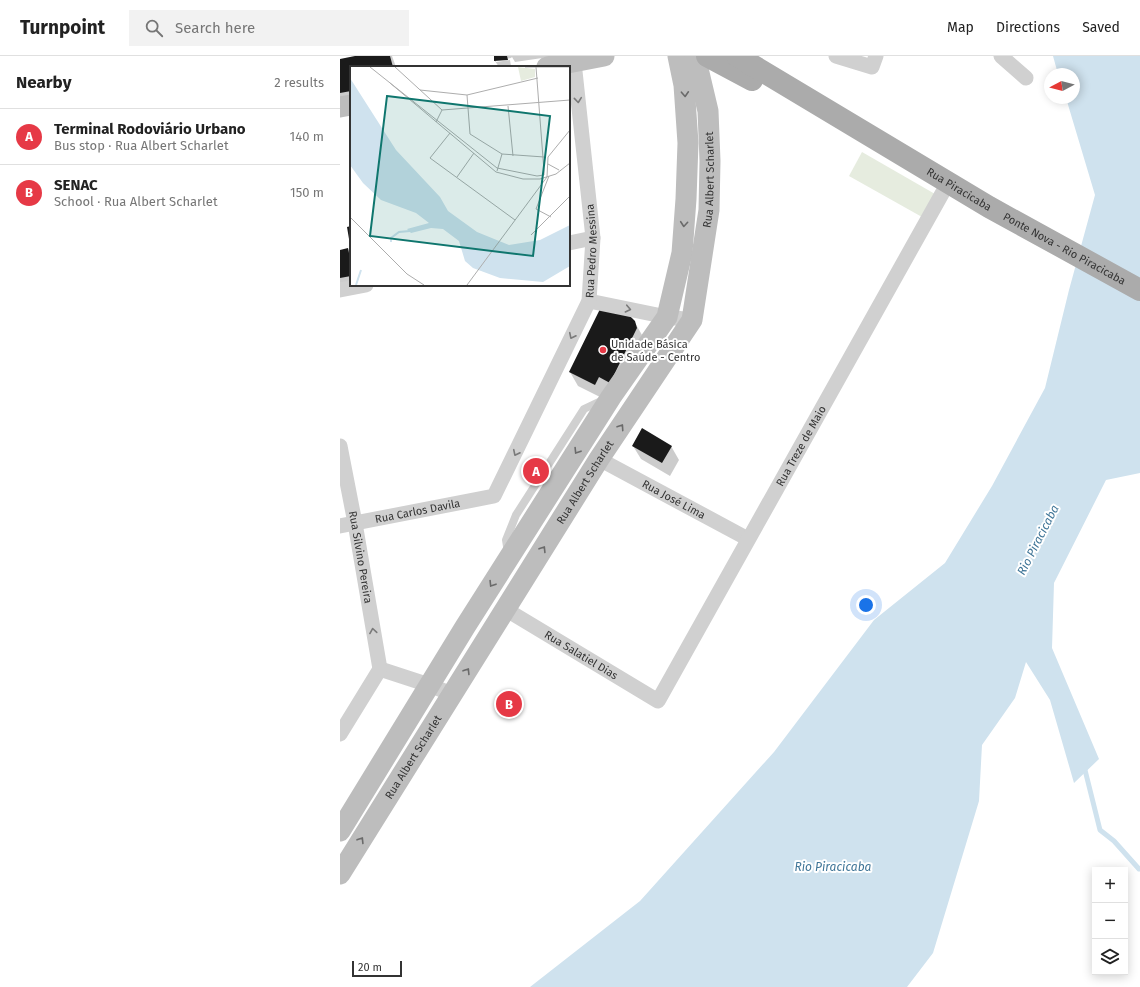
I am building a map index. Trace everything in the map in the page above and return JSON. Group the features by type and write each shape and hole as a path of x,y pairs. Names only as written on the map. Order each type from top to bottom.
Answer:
{"main road":[{"path":"563,61 604,56"},
{"name":"Rua Albert Scharlet","path":"340,831 509,557 611,397 667,317 682,254 686,199 688,143 684,85 678,56"},
{"name":"Rua Albert Scharlet","path":"340,874 599,459 692,320 709,210 710,162 708,112 695,56"},
{"name":"Rua Piracicaba","path":"707,56 946,187 989,207"},
{"name":"Rua Piracicaba","path":"737,56 946,187"},
{"path":"340,107 350,105"},
{"name":"Ponte Nova - Rio Piracicaba","path":"989,207 1140,290"},
{"path":"611,397 633,410"}],"street":[{"path":"836,56 872,67 876,56"},
{"path":"1001,56 1026,78"},
{"name":"Rua Pedro Messina","path":"494,496 590,301 593,238 570,102"},
{"name":"Rua Treze de Maio","path":"658,701 946,187"},
{"path":"570,243 593,238"},
{"path":"340,290 361,286"},
{"path":"590,301 667,317 692,320"},
{"name":"Rua Silvino Pereira","path":"340,446 356,523 380,669"},
{"name":"Rua José Lima","path":"599,459 748,539"},
{"name":"Rua Carlos Davila","path":"340,526 494,496"},
{"path":"509,557 530,569"},
{"name":"Rua Salatiel Dias","path":"505,610 658,701"},
{"path":"340,734 380,669 452,694"}],"shaded area":[{"path":"862,152 935,194 922,217 849,176"}],"water":[{"name":"Rio Piracicaba","path":"1053,56 1140,56 1140,473 1106,480 1054,583 1052,648 1099,759 1074,783 1050,700 1026,662 1015,698 982,745 979,801 933,953 907,987 530,987 640,901 774,752 874,620 945,563 992,486 1045,388 1069,290 1095,195 1068,104 1080,104 1080,68 1056,68"}],"building":[{"path":"355,56 390,56 393,66 350,66 350,91 340,93 340,59"},
{"path":"494,56 507,56 508,60 494,61"},
{"path":"350,226 350,245 347,227"},
{"path":"348,248 350,258 350,276 340,278 340,250"},
{"name":"Unidade Básica de Saúde - Centro","path":"601,307 629,315 635,321 637,328 610,383 599,377 595,385 569,372"},
{"path":"642,428 672,446 662,463 632,446"}],"waterway":[{"path":"1084,766 1100,830 1114,841 1140,869"}],"place":[{"name":"Unidade Básica de Saúde - Centro","path":"603,350"},
{"name":"Terminal Rodoviário Urbano","path":"536,471"},
{"name":"SENAC","path":"509,704"}]}
